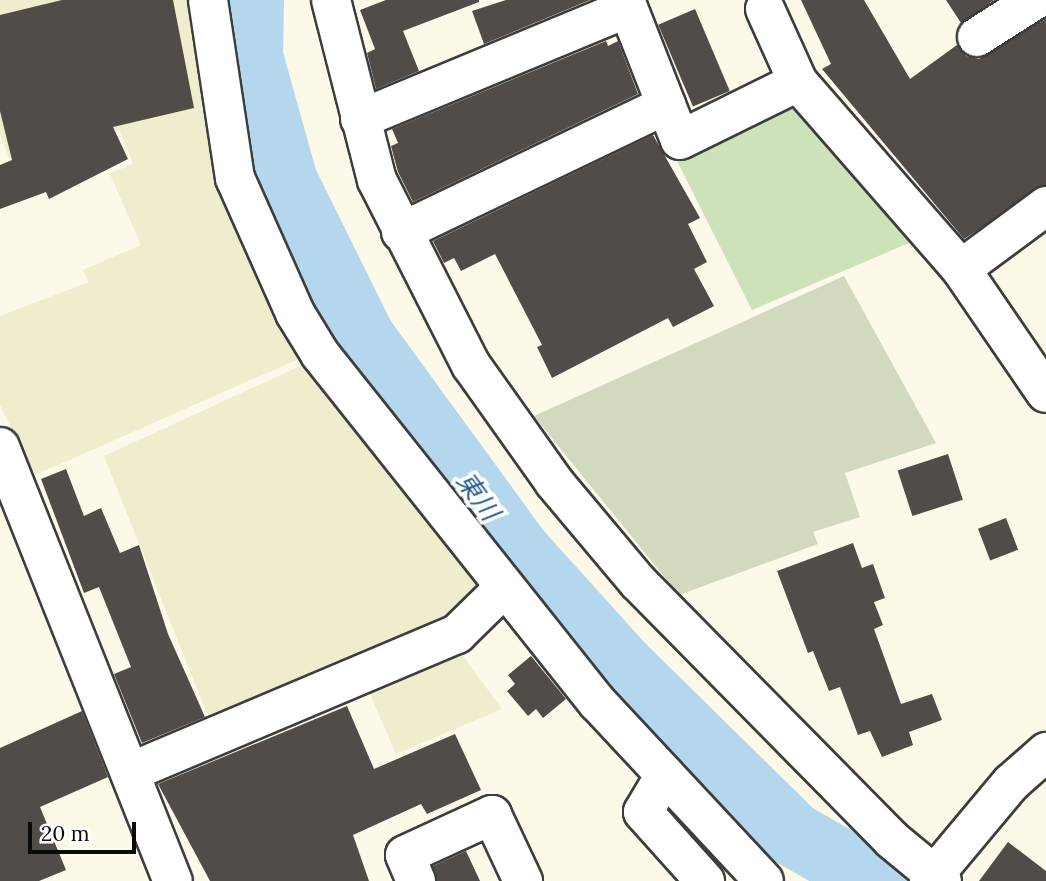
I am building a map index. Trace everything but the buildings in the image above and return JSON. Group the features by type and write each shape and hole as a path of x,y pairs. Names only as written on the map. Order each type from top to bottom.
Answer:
{"street":[{"path":"208,0 235,178 295,313 320,354 504,587 665,775 764,881"},
{"path":"331,0 359,119 377,180 401,232 471,365 554,482 638,582 764,713 935,879 1011,783 1046,751"},
{"path":"977,37 1035,0"},
{"path":"359,119 626,4 680,139 798,82"},
{"path":"765,9 798,82 961,269 1046,393"},
{"path":"401,232 666,104"},
{"path":"961,269 1046,206"},
{"path":"0,447 173,881"},
{"path":"130,772 457,634 504,587"},
{"path":"665,775 643,813 705,881"},
{"path":"416,881 405,855 492,815 523,881"}],"shaded area":[{"path":"0,0 198,0 308,355 35,475 0,405 0,316 89,282 83,270 141,245 110,174 133,163 119,130 9,158 0,134"},
{"path":"311,361 485,584 468,604 429,629 210,721 104,456"},
{"path":"452,641 502,709 396,754 363,678"}],"green space":[{"path":"778,105 798,109 916,240 752,310 675,157"},
{"path":"844,276 936,443 845,473 860,517 813,532 818,544 679,595 534,416"}],"waterway":[{"name":"東川","path":"251,0 250,56 285,181 362,337 519,552 623,667 793,834 875,881"}]}
